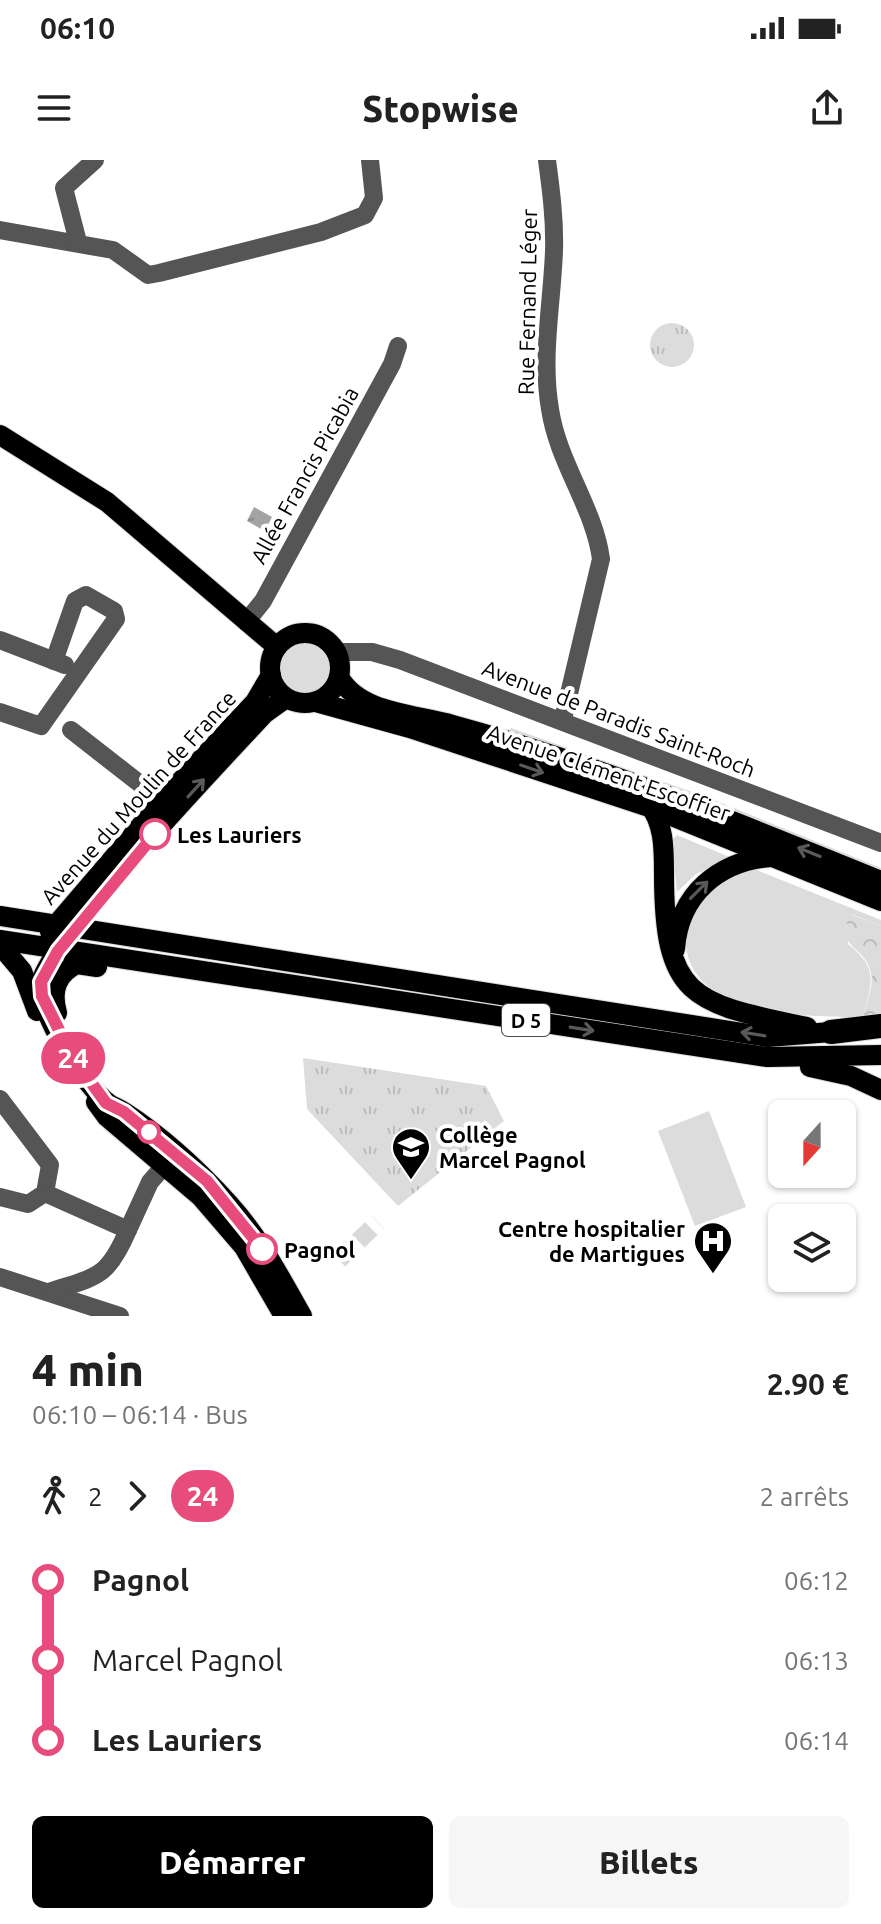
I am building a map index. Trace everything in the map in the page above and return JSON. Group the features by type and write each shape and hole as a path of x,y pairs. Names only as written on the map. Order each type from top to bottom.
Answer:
{"highway":[{"name":"D 5","path":"831,1032 881,1026"}],"main road":[{"path":"0,435 107,502 277,647"},
{"path":"296,634 320,636 337,652 339,677 331,692 316,702 301,703 286,698 271,675 270,665 277,647 296,634"},
{"name":"Avenue du Moulin de France","path":"86,903 152,798 255,702 271,675"},
{"name":"Avenue Clément Escoffier","path":"339,677 347,691 367,704 501,738 602,770 881,881"},
{"name":"Avenue du Moulin de France","path":"53,937 265,713 286,698"},
{"name":"Avenue Clément Escoffier","path":"316,702 329,708 379,718 652,808 881,901"},
{"path":"602,770 637,792 652,808 662,835 664,923 674,961 687,984 706,999 748,1014 831,1032"},
{"path":"674,961 682,913 699,888 735,864 772,857"},
{"path":"22,971 86,903 101,933"},
{"name":"D 5","path":"0,916 53,937 165,966 767,1057 881,1055"},
{"name":"D 5","path":"0,940 101,933 768,1037 831,1032"},
{"path":"53,937 519,1008 548,1001"},
{"path":"53,937 41,982 46,1010 83,1074 106,1103 124,1112"},
{"path":"0,940 22,971 48,1033 107,1117 207,1181 248,1227 302,1316"},
{"path":"165,966 115,969 77,964 65,970 57,983 54,997 60,1024 95,1077 227,1226 284,1316"},
{"path":"767,1057 851,1076 881,1090"}],"street":[{"path":"78,242 64,188 95,160"},
{"path":"0,230 113,250 148,275 321,232 365,215 374,198 370,160"},
{"name":"Rue Fernand Léger","path":"547,160 554,235 547,342 548,397 556,441 599,548 599,574 563,719"},
{"name":"Allée Francis Picabia","path":"246,622 263,601 392,364 398,346"},
{"path":"0,712 41,726 116,619 114,611 86,595 75,601 54,661"},
{"path":"0,640 78,671"},
{"name":"Avenue de Paradis Saint-Roch","path":"337,652 372,652 563,719 705,778 881,843"},
{"path":"71,730 152,798"},
{"path":"0,1099 50,1165 45,1193 28,1204 0,1197"},
{"path":"49,1292 91,1278 111,1266 150,1182 170,1159"},
{"path":"45,1193 128,1230"},
{"path":"0,1277 120,1316"}],"green space":[{"path":"672,323 688,329 694,345 688,361 672,367 656,361 650,345 656,329"},
{"path":"305,643 322,651 330,668 322,685 305,693 288,685 280,668 288,651"},
{"path":"511,728 712,799 881,868 879,873 508,731"},
{"path":"677,835 732,858 696,874 677,892 672,840"},
{"path":"749,867 881,920 881,926 851,914 848,944 865,961 870,976 863,1017 813,1016 756,1008 709,987 693,969 686,945 691,916 702,900 726,881 725,876"},
{"path":"850,914 881,926 881,1015 863,1017 872,978 868,964 848,941 846,926"},
{"path":"303,1058 486,1086 504,1121 398,1206 307,1109"},
{"path":"709,1111 746,1207 695,1226 658,1131"}],"water":[{"path":"254,507 272,517 265,531 247,521"}],"tunnel":[{"path":"339,1260 378,1222"}],"bus line":[{"name":"24","path":"155,834 58,951 41,982 42,996 54,1026 83,1074 106,1103 124,1112 207,1181 248,1227 262,1249"}],"place":[{"name":"Les Lauriers","path":"155,834"},
{"name":"Collège Marcel Pagnol","path":"411,1181"},
{"name":"Pagnol","path":"262,1249"},
{"name":"Centre hospitalier de Martigues","path":"713,1275"}]}
